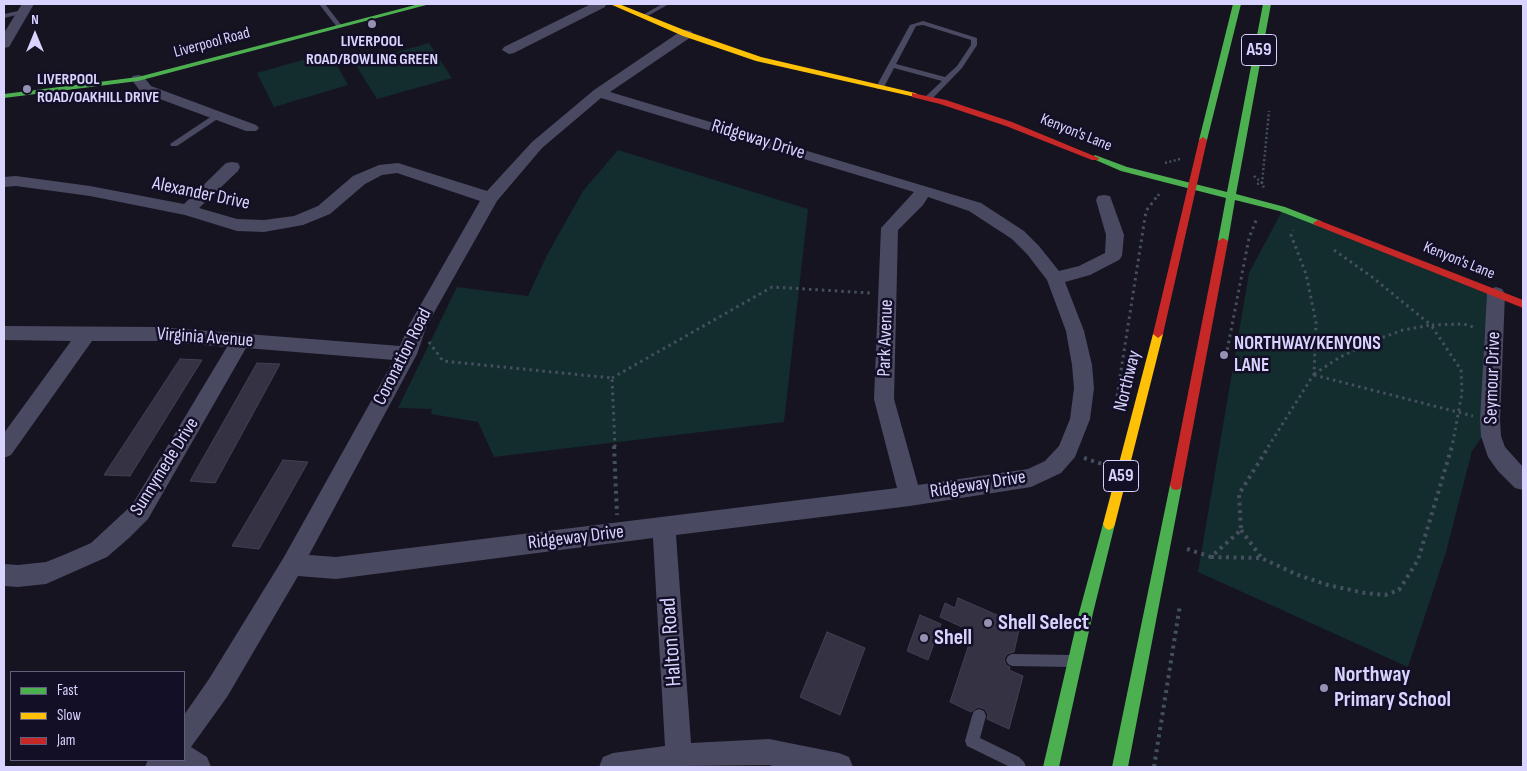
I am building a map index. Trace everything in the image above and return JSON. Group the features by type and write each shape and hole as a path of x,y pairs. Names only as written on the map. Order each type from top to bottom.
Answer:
{"main road":[{"name":"Liverpool Road","path":"4,96 138,79 426,4"},
{"name":"Kenyon's Lane","path":"613,4 686,34 759,59 928,98 1009,124 1124,169 1232,195 1300,215 1523,304"},
{"name":"Northway","path":"1051,767 1075,661 1237,4"},
{"name":"A59","path":"1120,767 1203,351 1267,4"}],"street":[{"path":"509,50 521,39 600,4"},
{"path":"4,42 26,8"},
{"name":"Coronation Road","path":"185,736 218,688 292,565 407,354 418,325 490,198 537,145 599,93 686,34"},
{"path":"138,79 146,90 251,128"},
{"name":"Ridgeway Drive","path":"292,565 336,568 910,496 1031,478 1053,466 1067,452 1080,419 1084,388 1082,365 1075,331 1055,278 1023,240 975,207 599,93"},
{"path":"187,210 232,168"},
{"name":"Alexander Drive","path":"4,182 16,181 90,191 187,210 237,225 264,226 297,221 324,210 359,180 378,170 398,168 490,198"},
{"name":"Park Avenue","path":"910,496 884,399 890,228 924,190"},
{"path":"1055,278 1084,271 1114,256 1115,235 1104,200"},
{"name":"Seymour Drive","path":"1496,294 1490,420 1492,436 1496,451 1523,481"},
{"name":"Virginia Avenue","path":"4,333 158,334 407,354"},
{"path":"4,449 87,333"},
{"name":"Sunnymede Drive","path":"4,575 18,576 46,572 74,562 98,550 121,531 140,512 241,340"},
{"name":"Halton Road","path":"664,527 679,757"},
{"path":"613,767 679,757 768,752 839,767"},
{"path":"185,759 197,767"}],"lane":[{"path":"322,4 339,26"},
{"path":"644,16 666,4"},
{"path":"4,16 26,8"},
{"path":"880,87 913,25 923,23 975,39 974,45 960,67 928,98"},
{"path":"892,65 948,80"},
{"path":"174,144 218,116"},
{"path":"1012,660 1075,661"},
{"path":"979,716 972,741 1014,762 1019,767"}],"path":[{"path":"1172,161 1175,164"},
{"path":"1256,184 1262,183"},
{"path":"1225,363 1249,238 1256,218"},
{"path":"1300,229 1294,226 1291,235 1306,274 1316,322 1314,374"},
{"path":"1165,542 1211,556 1261,558 1298,575 1365,594 1385,595 1399,590 1418,560 1454,440 1457,412 1462,394 1461,370 1431,325 1372,277 1331,248"},
{"path":"418,325 443,361 612,378 772,287 888,294"},
{"path":"1261,558 1241,530 1239,494 1314,374 1340,357 1378,339 1403,330 1431,325 1464,324 1494,334"},
{"path":"1314,374 1490,420"},
{"path":"612,378 618,533"},
{"path":"1211,556 1241,530"},
{"path":"1188,559 1191,540"},
{"path":"1154,767 1182,597"}],"green space":[{"path":"429,43 452,78 377,99 355,64"},
{"path":"330,52 348,85 274,107 257,73"},
{"path":"618,150 808,209 784,422 494,457 478,422 431,414 432,409 398,408 457,287 528,296 547,255 583,191"},
{"path":"1282,211 1491,295 1484,335 1486,432 1472,451 1446,552 1408,667 1198,572 1249,273"}],"building":[{"path":"180,359 202,360 130,476 104,475"},
{"path":"257,363 280,364 215,483 190,481"},
{"path":"283,460 308,462 259,549 232,546"},
{"name":"Shell","path":"958,598 1020,625 1014,652 1007,654 1004,659 1006,665 1010,667 1009,670 1023,676 1009,729 987,719 988,715 985,709 978,707 971,712 950,702 973,632 940,617 945,603 955,608"},
{"name":"Shell","path":"920,615 941,624 928,660 907,651"},
{"path":"827,632 865,648 840,715 800,697"}],"traffic: fast":[{"path":"4,96 138,79 426,4"},
{"path":"1203,140 1237,4"},
{"path":"1223,241 1267,4"},
{"path":"1095,158 1124,169 1282,209 1318,223"},
{"path":"1120,767 1176,485"},
{"path":"1051,767 1086,613 1109,524"}],"traffic: slow":[{"path":"613,4 686,34 759,59 915,95"},
{"path":"1109,524 1158,334"}],"traffic: jam":[{"path":"915,95 943,102 1009,124 1095,158"},
{"path":"1158,334 1203,140"},
{"path":"1318,223 1523,304"},
{"path":"1176,485 1223,241"}],"place":[{"name":"LIVERPOOL ROAD/BOWLING GREEN","path":"372,24"},
{"name":"LIVERPOOL ROAD/OAKHILL DRIVE","path":"27,89"},
{"name":"NORTHWAY/KENYONS LANE","path":"1224,355"},
{"name":"Shell Select","path":"988,623"},
{"name":"Shell","path":"924,638"},
{"name":"Northway Primary School","path":"1324,688"}]}
